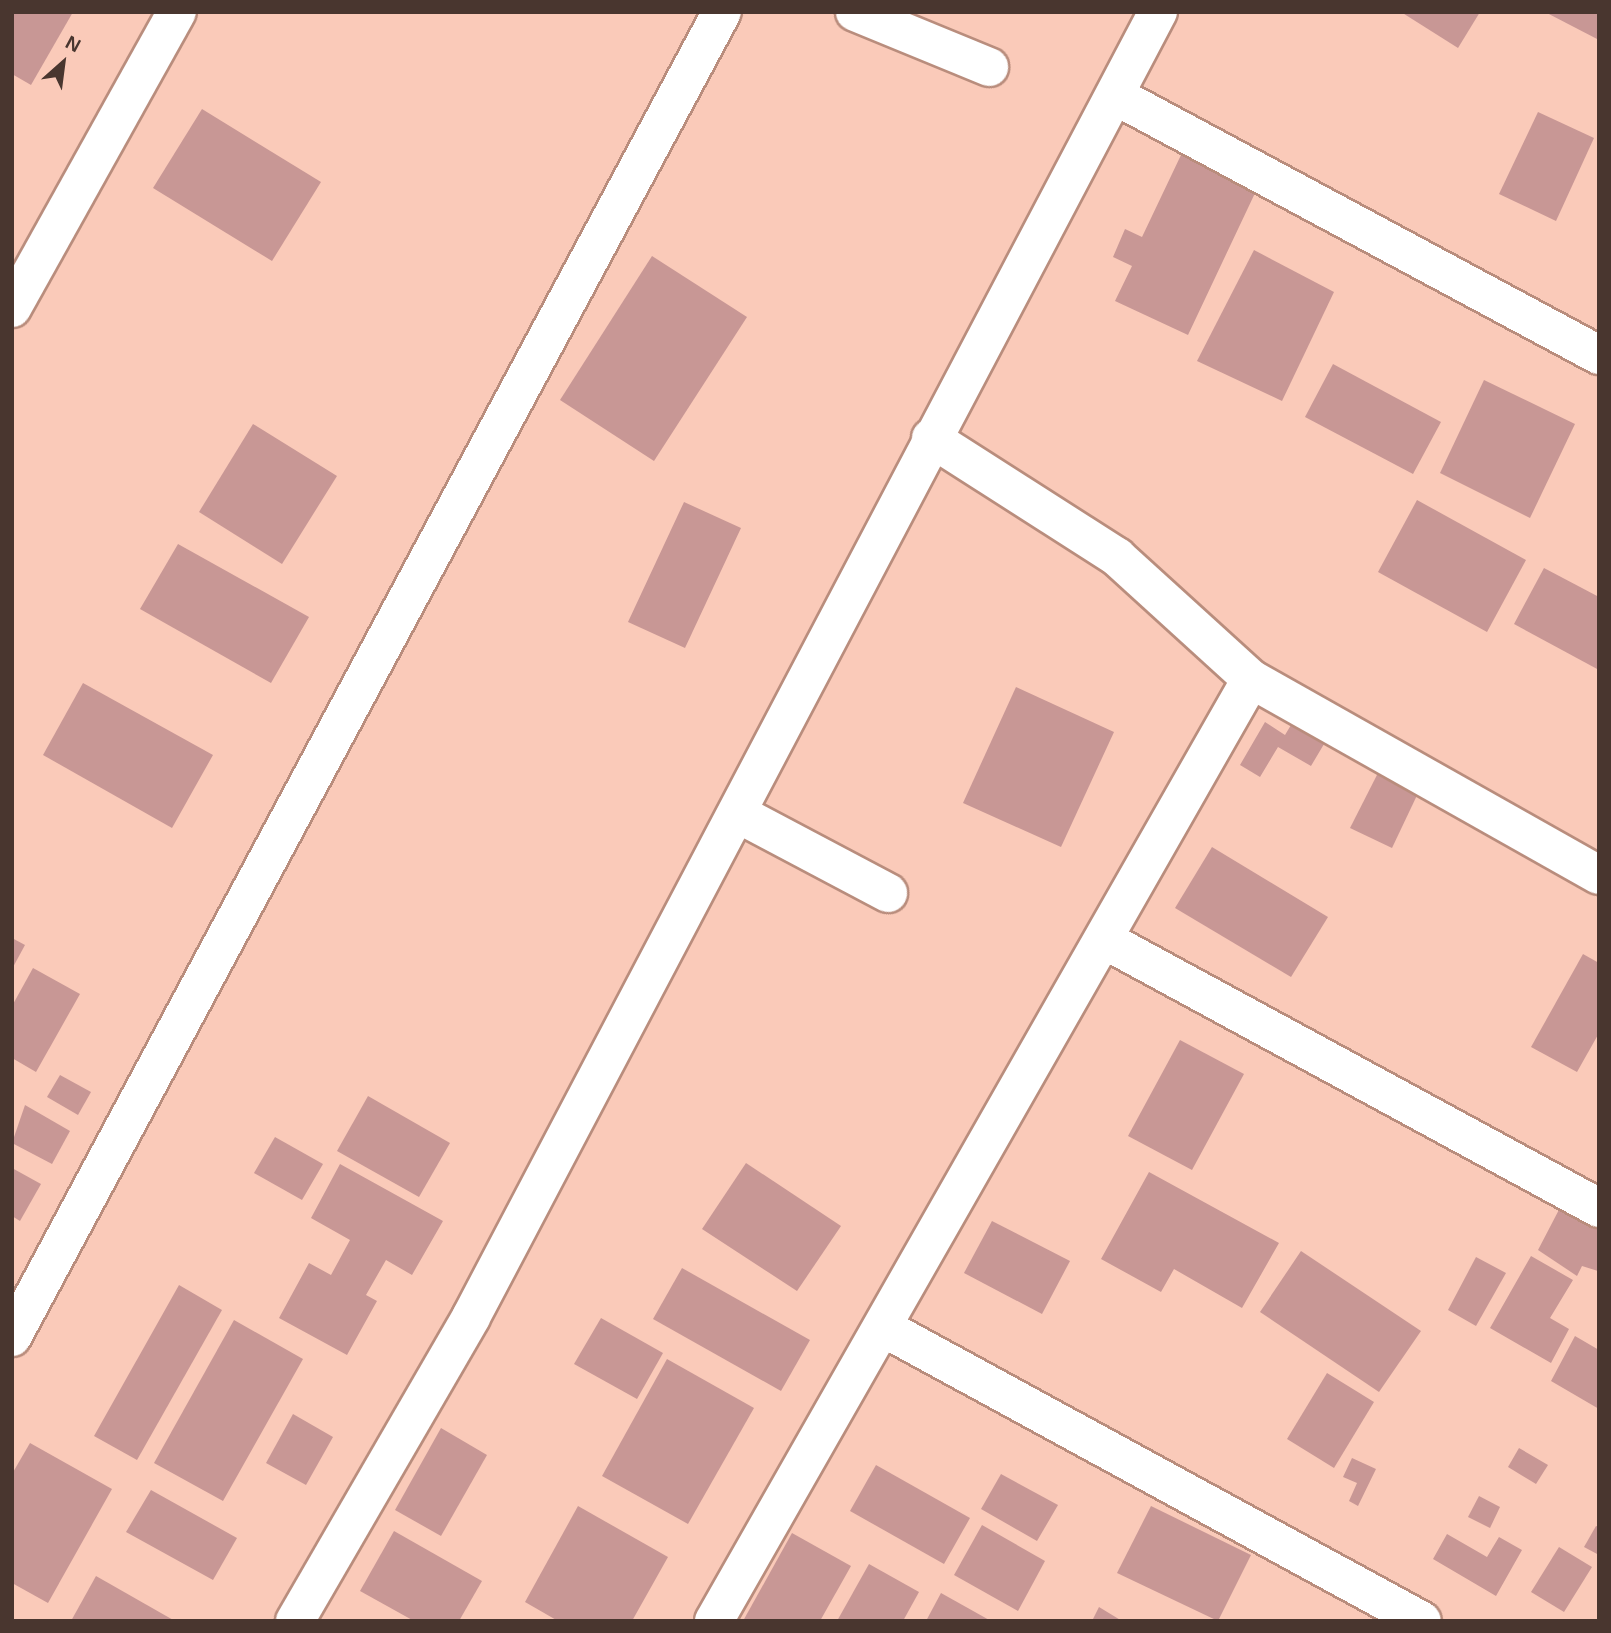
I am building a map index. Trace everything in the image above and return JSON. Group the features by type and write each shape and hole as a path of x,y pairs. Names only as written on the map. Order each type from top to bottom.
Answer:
{"street":[{"path":"12,308 177,12"},
{"path":"12,1337 722,12"},
{"path":"855,12 989,67"},
{"path":"295,1621 471,1317 931,438 1118,97 1158,12"},
{"path":"1118,97 1599,355"},
{"path":"931,438 1116,557 1251,679 1599,874"},
{"path":"714,1621 886,1329 1251,679"},
{"path":"737,813 887,893"},
{"path":"1105,940 1599,1208"},
{"path":"886,1329 1422,1621"}],"building":[{"path":"12,12 73,12 31,85 12,74"},
{"path":"1401,12 1480,12 1458,48"},
{"path":"1545,12 1599,12 1599,40"},
{"path":"202,109 321,182 272,261 153,188"},
{"path":"1538,112 1594,138 1556,221 1499,194"},
{"path":"1181,155 1256,191 1188,335 1115,301 1132,266 1113,257 1125,229 1142,237"},
{"path":"1254,250 1334,292 1282,401 1197,361"},
{"path":"652,256 747,317 654,461 560,400"},
{"path":"1333,364 1441,422 1413,474 1305,417"},
{"path":"1484,380 1575,424 1530,518 1440,473"},
{"path":"253,424 337,476 282,564 199,512"},
{"path":"1417,500 1526,560 1487,632 1378,572"},
{"path":"684,502 741,528 685,648 628,622"},
{"path":"178,544 309,617 271,683 140,609"},
{"path":"1544,568 1599,597 1599,670 1514,624"},
{"path":"83,683 213,755 172,828 43,755"},
{"path":"1016,687 1114,732 1061,847 963,803"},
{"path":"1294,720 1327,739 1311,766 1278,747 1260,777 1240,765 1265,722 1285,735"},
{"path":"1380,769 1420,789 1392,848 1350,828"},
{"path":"1212,847 1328,917 1291,977 1175,908"},
{"path":"12,938 25,945 12,969"},
{"path":"1583,954 1599,963 1599,1033 1577,1072 1531,1047"},
{"path":"33,968 80,994 36,1072 12,1058 12,1006"},
{"path":"1180,1040 1244,1074 1192,1170 1128,1136"},
{"path":"60,1075 91,1092 78,1115 47,1097"},
{"path":"368,1096 450,1143 419,1197 337,1151"},
{"path":"25,1105 70,1131 52,1164 12,1143"},
{"path":"275,1137 323,1164 302,1200 254,1173"},
{"path":"746,1163 841,1226 797,1291 702,1229"},
{"path":"340,1164 443,1221 412,1275 386,1260 366,1295 377,1301 347,1355 279,1318 309,1263 331,1275 350,1240 311,1218"},
{"path":"12,1168 41,1184 20,1221 12,1216"},
{"path":"1149,1172 1279,1243 1242,1308 1174,1269 1161,1292 1101,1259"},
{"path":"1563,1202 1599,1219 1598,1271 1582,1266 1577,1276 1538,1250"},
{"path":"992,1221 1070,1261 1042,1314 964,1273"},
{"path":"1301,1251 1421,1331 1379,1392 1260,1312"},
{"path":"1531,1256 1573,1280 1550,1318 1569,1329 1551,1363 1490,1328"},
{"path":"1476,1257 1506,1273 1476,1326 1448,1310"},
{"path":"682,1268 810,1340 781,1391 653,1319"},
{"path":"179,1285 222,1310 137,1460 94,1436"},
{"path":"601,1318 663,1353 637,1399 574,1364"},
{"path":"234,1320 303,1359 223,1501 154,1463"},
{"path":"1575,1336 1599,1350 1599,1409 1551,1381"},
{"path":"667,1359 754,1408 688,1524 602,1476"},
{"path":"1327,1373 1374,1402 1334,1468 1287,1439"},
{"path":"293,1414 333,1437 306,1485 266,1463"},
{"path":"441,1428 487,1455 441,1536 395,1510"},
{"path":"30,1443 112,1489 48,1603 12,1583 12,1474"},
{"path":"1519,1448 1548,1465 1536,1484 1508,1467"},
{"path":"1352,1458 1376,1469 1358,1506 1349,1501 1357,1483 1343,1477"},
{"path":"876,1465 970,1518 944,1564 850,1511"},
{"path":"1001,1474 1058,1505 1037,1541 981,1509"},
{"path":"151,1490 237,1538 213,1580 126,1532"},
{"path":"1479,1496 1500,1507 1490,1528 1468,1517"},
{"path":"578,1506 668,1557 632,1621 558,1621 525,1602"},
{"path":"1151,1506 1251,1555 1218,1621 1117,1573"},
{"path":"982,1525 1045,1561 1018,1611 954,1575"},
{"path":"1596,1526 1599,1527 1599,1555 1584,1547"},
{"path":"394,1531 482,1581 459,1621 414,1621 360,1591"},
{"path":"792,1533 851,1566 820,1621 743,1621"},
{"path":"1447,1534 1487,1557 1499,1537 1522,1550 1496,1596 1433,1559"},
{"path":"1559,1547 1592,1567 1564,1612 1531,1592"},
{"path":"869,1564 919,1592 903,1621 837,1621"},
{"path":"96,1576 175,1621 71,1621"},
{"path":"941,1593 991,1621 926,1621"},
{"path":"1099,1607 1122,1621 1092,1621"}]}
